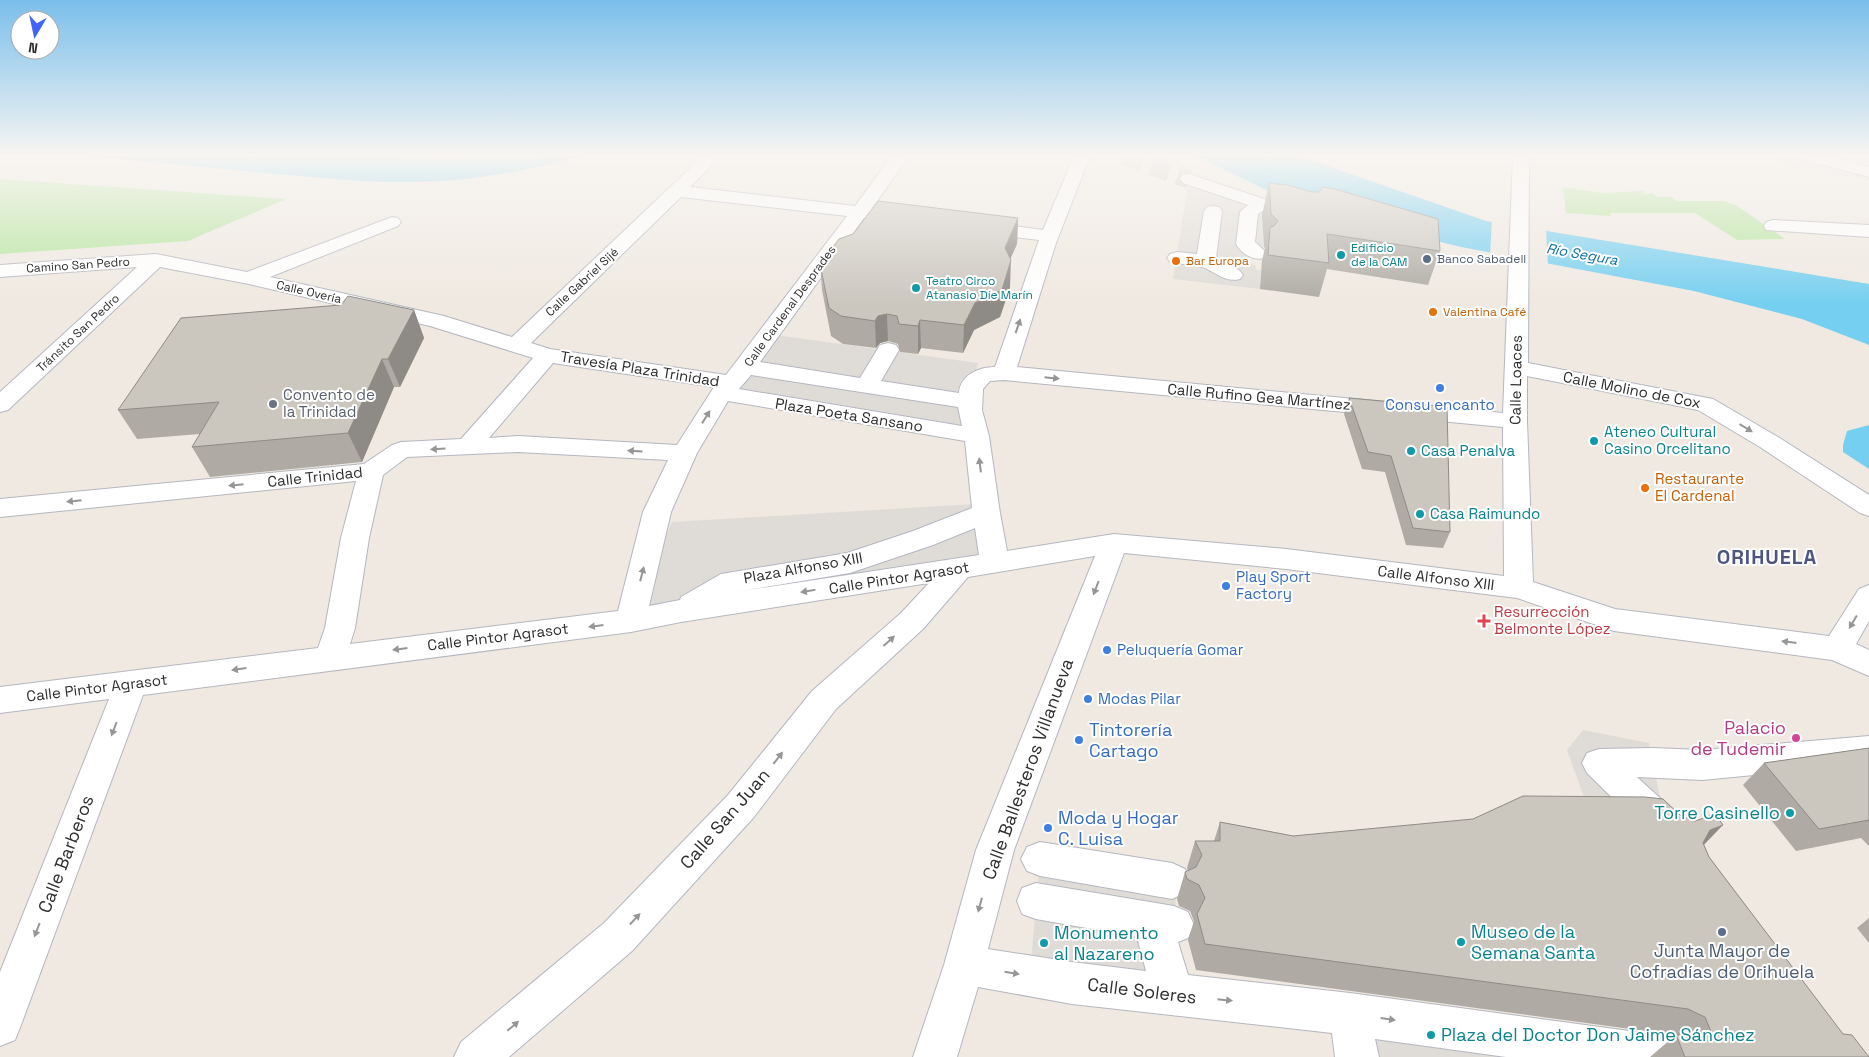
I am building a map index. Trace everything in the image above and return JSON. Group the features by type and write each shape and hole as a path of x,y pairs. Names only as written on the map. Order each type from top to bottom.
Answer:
{"street":[{"name":"Calle Gabriel Sijé","path":"516,345 663,205"},
{"path":"801,205 888,216"},
{"name":"Calle Cardenal Desprades","path":"631,621 657,512 684,453 733,381 864,205"},
{"path":"1004,373 1050,236 1062,205"},
{"path":"1177,258 1242,249 1245,244 1249,212 1236,205"},
{"name":"Calle Loaces","path":"1519,588 1515,367 1520,205"},
{"path":"1241,208 1304,218"},
{"path":"1207,255 1241,208"},
{"path":"248,278 392,222"},
{"path":"964,225 1050,236"},
{"path":"1773,226 1869,231"},
{"path":"1207,255 1233,275"},
{"name":"Calle Overía","path":"156,260 248,278 436,321 547,355"},
{"name":"Camino San Pedro","path":"0,271 156,260"},
{"name":"Tránsito San Pedro","path":"0,406 156,260"},
{"name":"Plaza Poeta Sansano","path":"867,386 888,350"},
{"path":"468,447 547,355"},
{"name":"Travesía Plaza Trinidad","path":"547,355 733,381"},
{"name":"Calle Molino de Cox","path":"1515,367 1705,404 1769,442 1869,507"},
{"name":"Calle Rufino Gea Martínez","path":"971,402 971,386 976,379 984,374 1004,373 1515,421"},
{"name":"Plaza Poeta Sansano","path":"733,381 867,386 971,402"},
{"name":"Plaza Poeta Sansano","path":"733,381 977,436"},
{"path":"971,402 970,410 977,436 986,513 995,563"},
{"name":"Calle Trinidad","path":"0,508 371,471 401,450 518,444 684,453"},
{"path":"331,657 340,628 356,538 371,471"},
{"name":"Plaza Alfonso XIII","path":"682,611 732,581 850,563 923,538 986,513"},
{"name":"Calle Alfonso XIII","path":"995,563 1114,543 1286,560 1519,588 1614,620 1837,649 1869,664"},
{"name":"Calle Ballesteros Villanueva","path":"935,1057 964,965 995,850 1114,543"},
{"name":"Calle Pintor Agrasot","path":"0,700 331,657 631,621 682,611 995,563"},
{"name":"Calle San Juan","path":"476,1057 618,937 741,806 824,700 912,620 960,568"},
{"path":"1837,649 1869,596"},
{"name":"Calle Barberos","path":"0,1025 131,684"},
{"path":"1670,830 1599,763 1653,762 1702,765 1869,750"},
{"path":"1040,859 1172,881"},
{"path":"1036,901 1163,923 1172,994"},
{"name":"Calle Soleres","path":"964,965 1072,983 1336,1013"},
{"path":"1336,1013 1652,1056"},
{"path":"1336,1013 1357,1057"}],"green space":[{"path":"0,205 271,205 188,241 0,254"},
{"path":"1565,205 1736,205 1785,239 1737,240 1695,213 1610,213 1611,216 1566,213"}],"shaded area":[{"path":"1185,205 1266,205 1285,212 1262,215 1264,253 1243,259 1256,266 1256,270 1261,270 1260,289 1173,279"},
{"path":"769,334 978,363 971,387 977,436 721,393"},
{"path":"975,504 995,563 631,621 672,522"},
{"path":"1583,730 1649,743 1660,797 1682,831 1594,825 1567,750"},
{"path":"1041,849 1176,892 1173,994 1031,961"},
{"name":"Plaza del Doctor Don Jaime Sánchez","path":"1357,1015 1646,1057 1364,1057"}],"water":[{"name":"Río Segura","path":"1306,205 1441,205 1486,221 1869,284 1869,345 1802,319 1694,291 1461,247 1331,215"},
{"path":"1869,425 1869,469 1843,452 1843,445 1847,431"}],"pier":[{"path":"1492,220 1546,230 1548,265 1490,255"}],"building":[{"name":"Teatro Circo Atanasio Díe Marín","path":"875,205 914,205 1018,218 1005,248 1011,260 1002,290 975,303 964,325 920,320 918,326 899,324 897,316 887,314 878,316 875,321 841,316 829,308 820,264 839,239 853,234"},
{"path":"1270,205 1391,205 1438,219 1440,251 1327,234 1329,263 1268,255 1270,227 1274,226 1278,221 1271,214"},
{"path":"348,296 414,310 388,359 382,359 348,433 192,447 219,402 118,410 181,318 341,305"},
{"path":"1349,398 1447,407 1450,532 1413,528 1391,456 1368,452"},
{"path":"1869,748 1869,820 1819,829 1764,763"},
{"name":"Museo de la Semana Santa","path":"1523,796 1645,797 1663,799 1681,816 1695,821 1710,816 1713,811 1723,825 1710,830 1703,843 1709,857 1843,1034 1852,1035 1869,1057 1685,1057 1676,1035 1712,1034 1705,1017 1688,1009 1205,944 1197,914 1205,898 1199,885 1187,879 1185,872 1196,867 1202,855 1195,841 1220,841 1220,822 1293,836 1473,819"}],"place":[{"name":"Edificio de la CAM","path":"1341,255"},
{"name":"Banco Sabadell","path":"1427,259"},
{"name":"Bar Europa","path":"1176,261"},
{"name":"Teatro Circo Atanasio Díe Marín","path":"916,288"},
{"name":"Valentina Café","path":"1433,312"},
{"name":"Consu encanto","path":"1440,388"},
{"name":"Convento de la Trinidad","path":"273,404"},
{"name":"Ateneo Cultural Casino Orcelitano","path":"1594,441"},
{"name":"Casa Penalva","path":"1411,451"},
{"name":"Restaurante El Cardenal","path":"1645,488"},
{"name":"Casa Raimundo","path":"1420,514"},
{"name":"Play Sport Factory","path":"1226,586"},
{"name":"Resurrección Belmonte López","path":"1484,621"},
{"name":"Peluquería Gomar","path":"1107,650"},
{"name":"Modas Pilar","path":"1088,699"},
{"name":"Palacio de Tudemir","path":"1796,738"},
{"name":"Tintorería Cartago","path":"1079,740"},
{"name":"Torre Casinello","path":"1790,813"},
{"name":"Moda y Hogar C. Luisa","path":"1048,828"},
{"name":"Junta Mayor de Cofradías de Orihuela","path":"1722,932"},
{"name":"Museo de la Semana Santa","path":"1461,942"},
{"name":"Monumento al Nazareno","path":"1044,943"},
{"name":"Plaza del Doctor Don Jaime Sánchez","path":"1431,1035"}],"district":[{"name":"ORIHUELA","path":"1767,557"}]}
